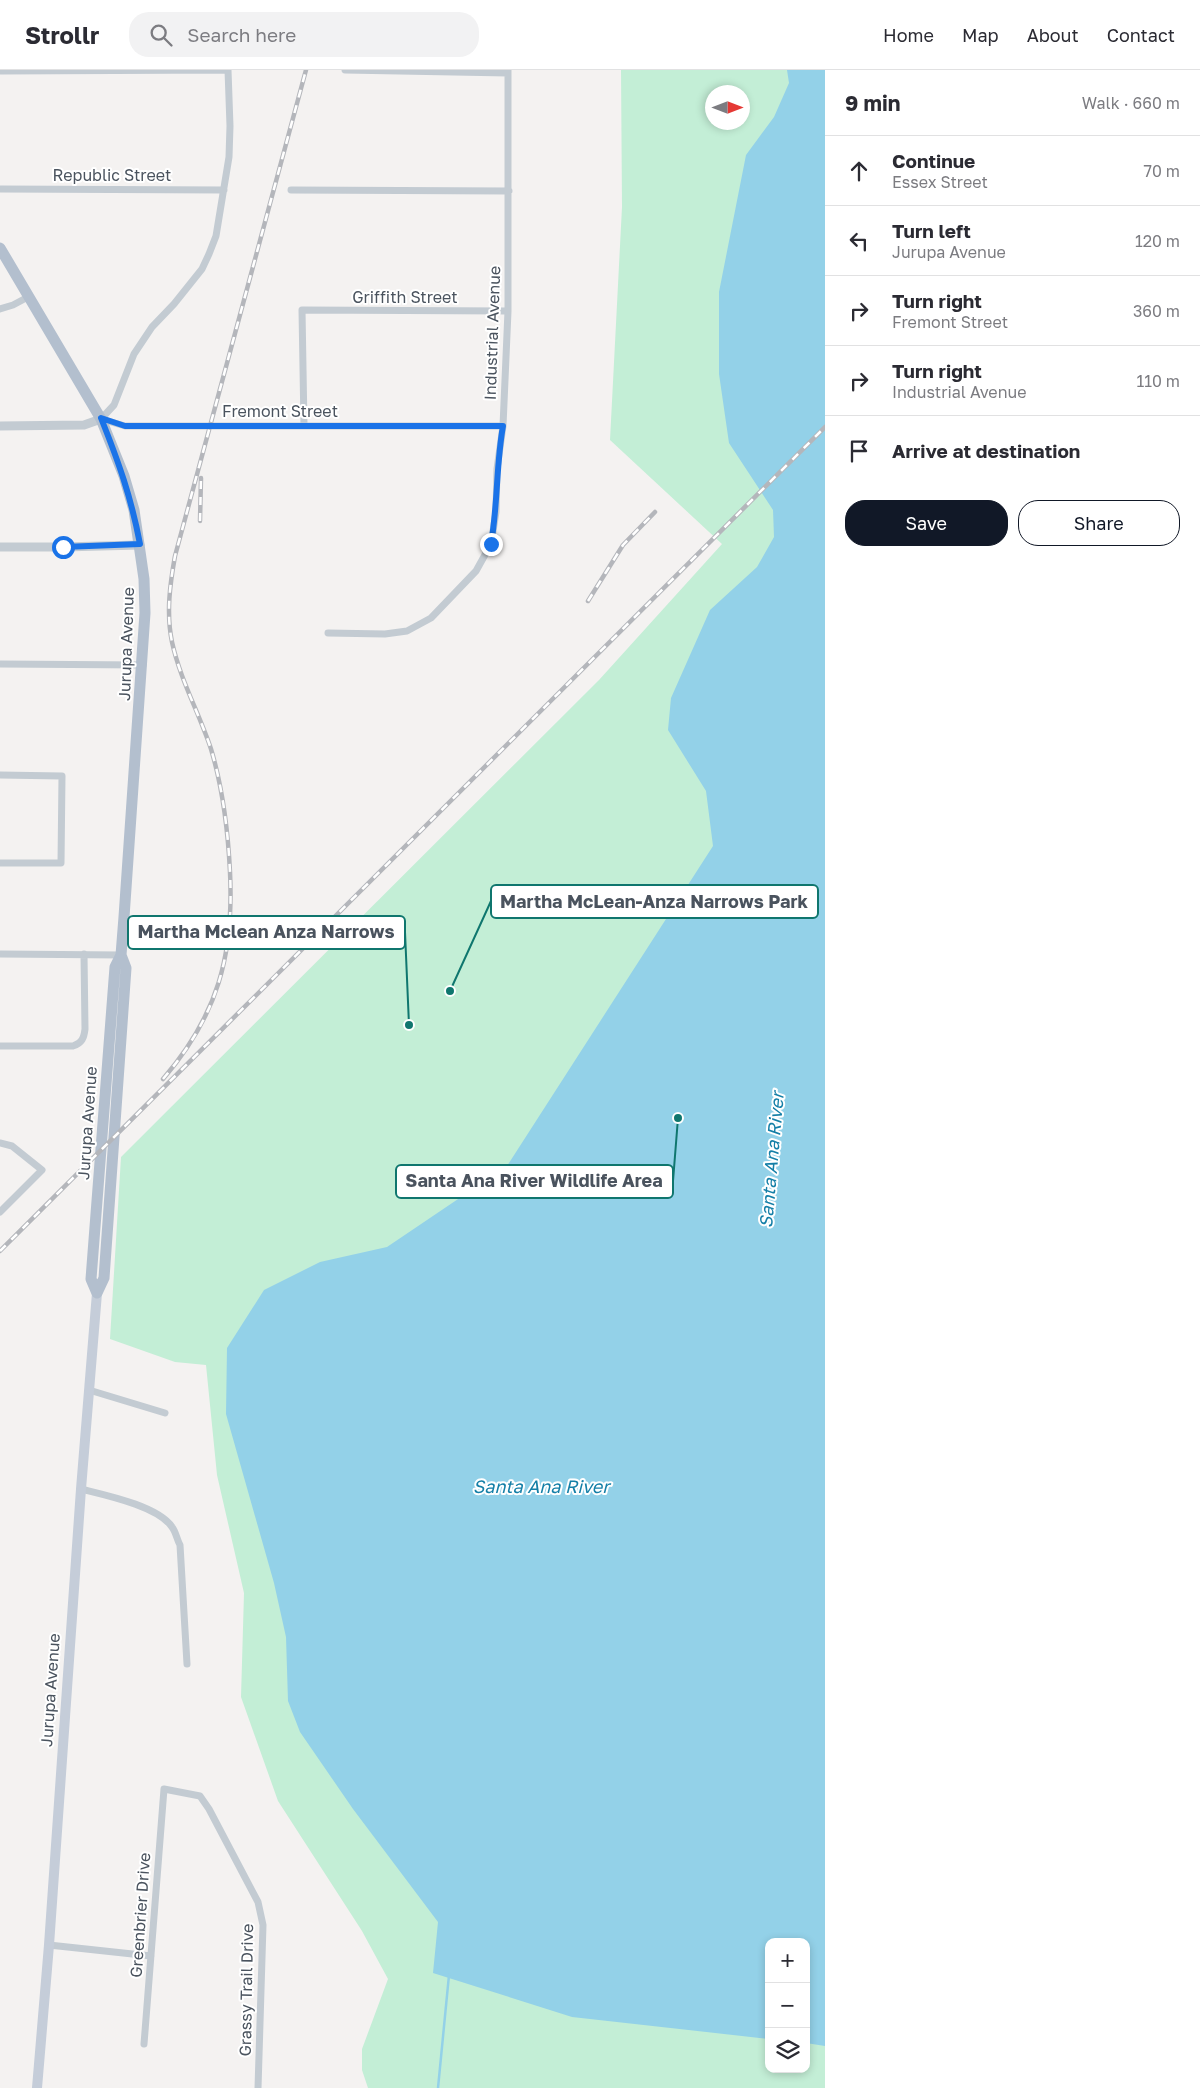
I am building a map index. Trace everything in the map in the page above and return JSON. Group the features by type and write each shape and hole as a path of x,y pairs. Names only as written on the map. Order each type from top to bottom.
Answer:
{"main road":[{"name":"Jurupa Avenue","path":"0,248 101,418 124,476 134,510 140,544 146,613 121,954 115,967 91,1279 97,1294 80,1489 49,1945 37,2088"}],"street":[{"path":"0,71 228,70 230,126 224,190 216,236 202,269 147,334 134,354 114,404 101,418 84,425 0,426"},
{"path":"345,70 508,71"},
{"name":"Industrial Avenue","path":"328,633 385,634 408,631 431,618 476,571 491,544 496,512 497,469 503,426 508,311 508,71"},
{"name":"Republic Street","path":"0,189 224,190"},
{"path":"291,190 509,191"},
{"path":"0,309 28,297"},
{"name":"Griffith Street","path":"304,426 302,310 508,311"},
{"name":"Fremont Street","path":"101,418 125,426 503,426"},
{"path":"0,547 140,544"},
{"path":"0,664 143,665"},
{"path":"0,775 62,776 61,863 0,863"},
{"path":"0,954 121,954"},
{"path":"0,1046 73,1046 81,1042 85,1030 84,954"},
{"path":"0,1143 12,1146 42,1170 0,1212"},
{"path":"89,1390 165,1413"},
{"path":"80,1489 116,1497 161,1516 173,1528 180,1545 187,1664"},
{"name":"Greenbrier Drive","path":"144,2044 164,1789"},
{"name":"Grassy Trail Drive","path":"164,1789 200,1796 210,1809 258,1902 263,1925 258,2088"},
{"path":"49,1945 151,1956"}],"green space":[{"name":"Santa Ana River","path":"621,70 825,70 825,2088 368,2088 362,2070 362,2049 388,1979 362,1931 278,1801 241,1697 244,1593 217,1475 206,1365 175,1362 110,1339 121,1157 599,680 722,544 610,440 622,207"}],"water":[{"name":"Santa Ana River","path":"787,70 825,70 825,2046 810,2044 810,1938 765,1938 765,2039 572,2017 433,1973 438,1922 353,1809 300,1732 288,1701 286,1637 274,1583 226,1414 227,1348 264,1290 320,1262 387,1247 507,1166 713,846 706,791 668,730 671,698 710,610 757,567 774,537 773,510 729,443 719,374 719,292 746,155 774,117 789,83"}],"waterway":[{"path":"438,2088 449,1975"}],"railway":[{"path":"163,1079 182,1055 197,1031 219,983 225,957 231,902 228,841 219,779 211,749 175,656 170,631 169,599 172,577 175,556 306,70"},
{"path":"0,1251 825,427"},
{"path":"200,521 201,478"},
{"path":"588,601 623,545 655,512"}],"place":[{"name":"Martha McLean-Anza Narrows Park","path":"450,991"},
{"name":"Martha Mclean Anza Narrows","path":"409,1025"},
{"name":"Santa Ana River Wildlife Area","path":"678,1118"}],"route":[{"path":"63,547 140,544 134,510 124,476 101,418 125,426 503,426 498,450 496,512 491,544"}]}
